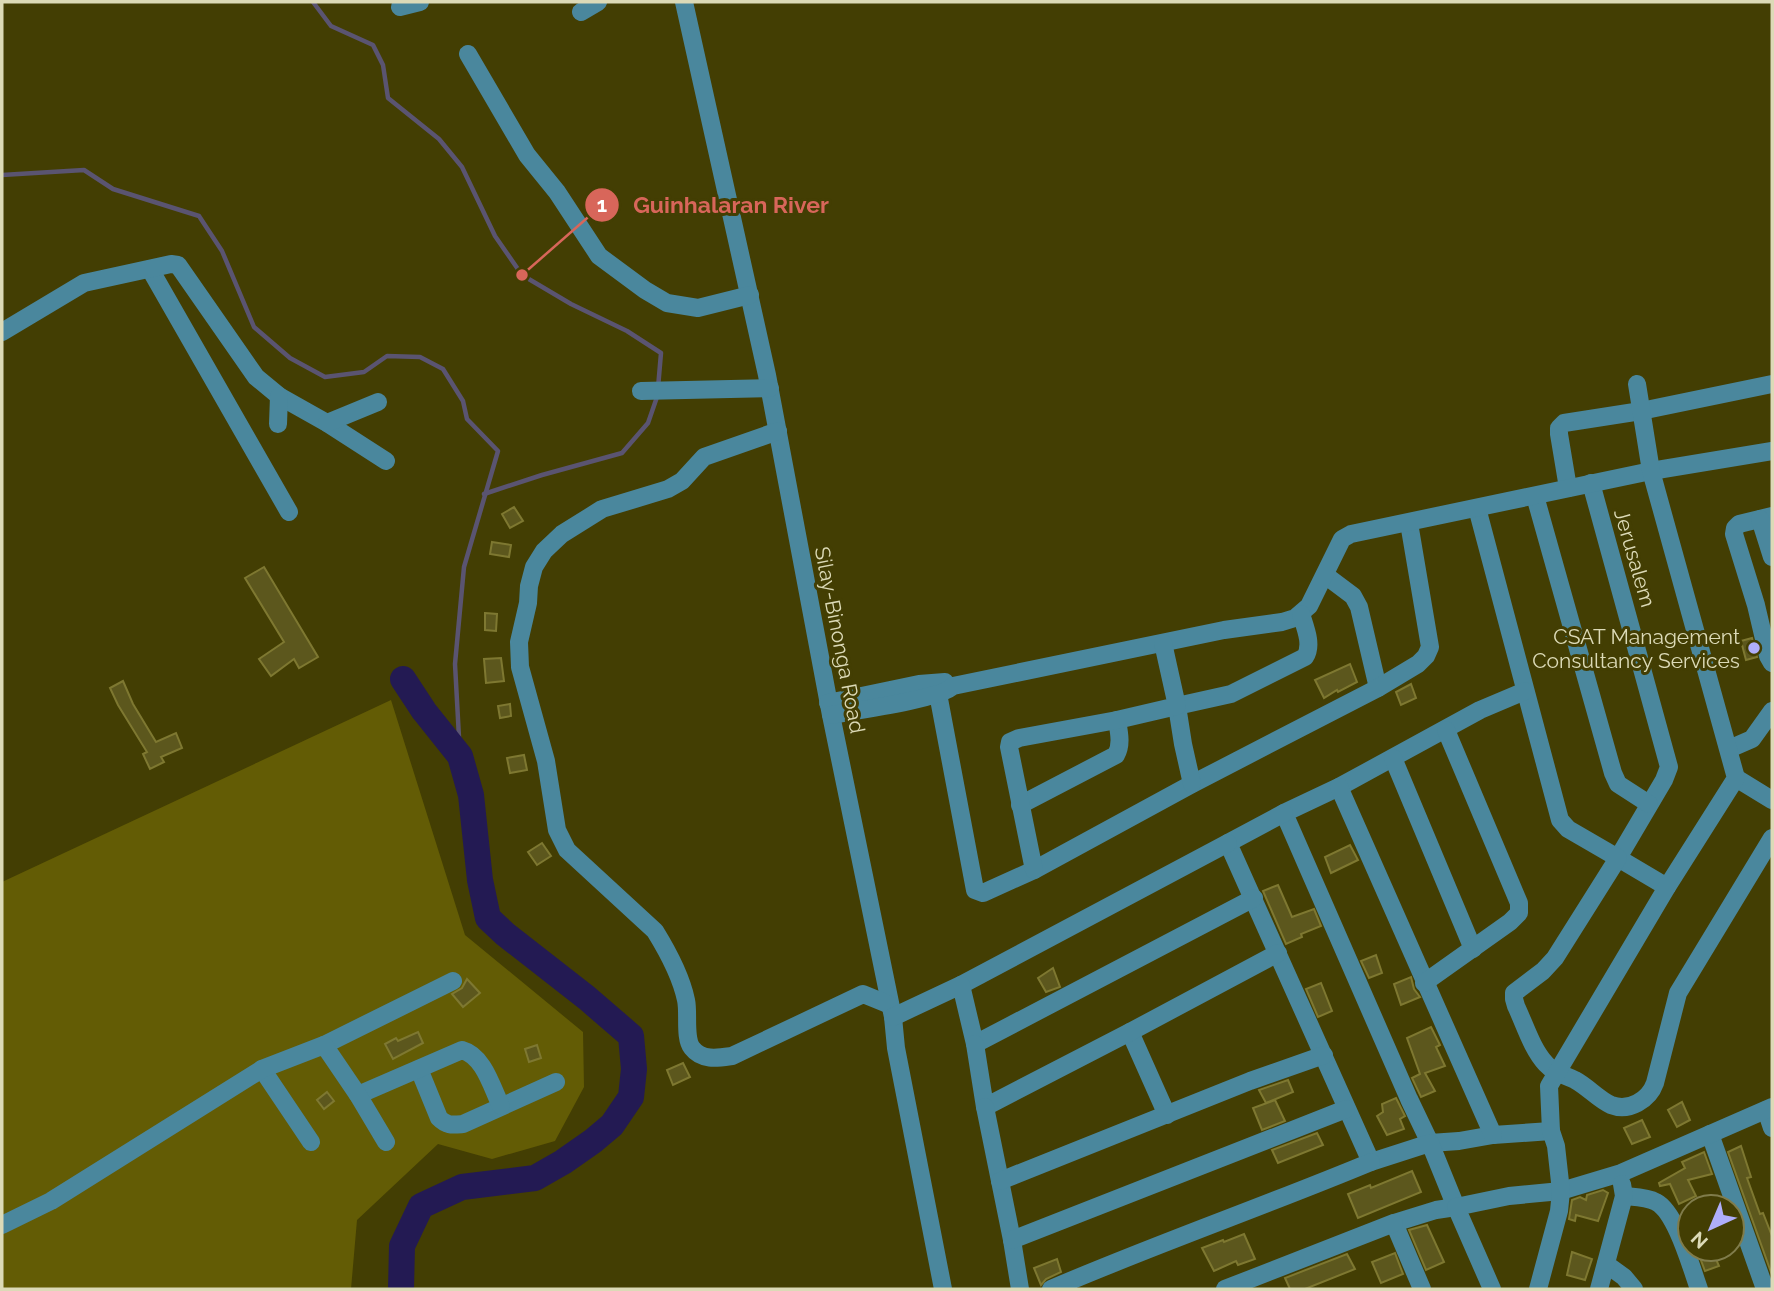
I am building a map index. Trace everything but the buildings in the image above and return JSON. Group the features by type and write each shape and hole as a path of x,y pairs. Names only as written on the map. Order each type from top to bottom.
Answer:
{"street":[{"path":"581,12 598,2"},
{"name":"Silay-Binonga Road","path":"684,2 770,388 943,1289"},
{"path":"468,54 527,155 557,192 599,256 667,303 698,308 750,295"},
{"path":"2,332 84,283 171,264 178,265 256,377 279,396 386,461"},
{"path":"150,269 289,512"},
{"path":"1637,384 1651,471 1736,778 1772,800"},
{"path":"1568,488 1559,428 1564,423 1641,411 1772,384"},
{"path":"644,391 770,388"},
{"path":"278,424 279,396"},
{"path":"327,423 378,402"},
{"path":"778,431 704,457 682,481 668,489 602,509 562,534 544,551 534,567 519,642 520,667 546,761 557,830 567,850 655,931 665,946 687,1004 689,1043 698,1054 715,1059 732,1056 863,994 891,1011 961,985 1480,710 1525,691"},
{"path":"830,709 1224,630 1282,622 1295,618 1309,606 1346,536 1651,471 1772,451"},
{"name":"Jerusalem","path":"1558,1073 1549,1068 1539,1054 1516,1006 1514,993 1555,958 1618,858 1669,767 1591,483"},
{"path":"1535,496 1613,773 1618,784 1649,804"},
{"path":"1477,508 1560,820 1568,829 1667,887"},
{"path":"1772,557 1766,518 1739,524 1735,528 1734,534 1764,602 1768,656 1772,663"},
{"path":"942,687 975,890 983,893 1034,870 1192,784 1378,688 1418,664 1430,647 1409,523"},
{"path":"1325,575 1353,596 1359,607 1378,688"},
{"path":"1034,870 1010,742 1231,694 1305,657 1309,651 1301,614"},
{"path":"1163,643 1192,784"},
{"path":"1728,749 1752,739 1772,711"},
{"path":"1020,805 1116,755 1120,743 1117,720"},
{"path":"1424,983 1519,913 1519,903 1446,730"},
{"path":"1393,758 1473,949"},
{"path":"1538,1289 1559,1211 1561,1191 1556,1146 1551,1131 1549,1086 1667,887 1736,778"},
{"path":"1339,787 1493,1135"},
{"path":"1284,813 1492,1289"},
{"path":"1558,1073 1588,1088 1612,1105 1630,1106 1646,1099 1656,1083 1678,993 1772,838"},
{"path":"1228,843 1371,1162"},
{"path":"975,1044 1254,898"},
{"path":"985,1107 1278,953"},
{"path":"2,1225 51,1202 262,1069 324,1045 453,981"},
{"path":"961,985 975,1044 1020,1289"},
{"path":"1130,1032 1167,1115"},
{"path":"324,1045 386,1142"},
{"path":"358,1095 462,1050 468,1052 483,1068 501,1107"},
{"path":"1000,1181 1250,1081 1324,1055"},
{"path":"262,1069 311,1142"},
{"path":"418,1069 439,1118 451,1126 463,1124 556,1082"},
{"path":"1226,1289 1394,1223 1436,1210 1509,1196 1561,1191 1621,1173 1769,1109 1772,1128"},
{"path":"1012,1240 1346,1110"},
{"path":"1051,1289 1371,1162 1430,1143 1551,1131"},
{"path":"1710,1134 1765,1289"},
{"path":"1599,1289 1624,1196 1621,1173"},
{"path":"1624,1196 1654,1201 1665,1209 1674,1224 1699,1289"},
{"path":"1394,1223 1419,1288"},
{"path":"1605,1264 1624,1277 1634,1289"}],"shaded area":[{"path":"391,700 465,935 583,1032 584,1087 555,1141 492,1159 438,1144 357,1220 351,1289 2,1289 2,882"}],"waterway":[{"path":"313,2 331,26 373,45 383,65 388,98 439,139 462,167 495,236 522,275 571,304 627,331 661,353 658,388"},
{"path":"2,175 84,170 113,189 199,216 222,251 254,327 290,358 325,377 364,372 387,356 420,357 443,369 463,401 467,419 498,451 464,567 455,664 460,756"},
{"path":"484,494 622,453 648,423 657,397"},
{"path":"401,1289 402,1246 421,1206 462,1187 535,1178 563,1162 612,1125 631,1097 634,1069 631,1036 488,918 480,880 471,795 460,756 424,711 403,679"}],"place":[{"name":"Guinhalaran River","path":"522,275"},
{"name":"CSAT Management Consultancy Services","path":"1754,648"}]}
